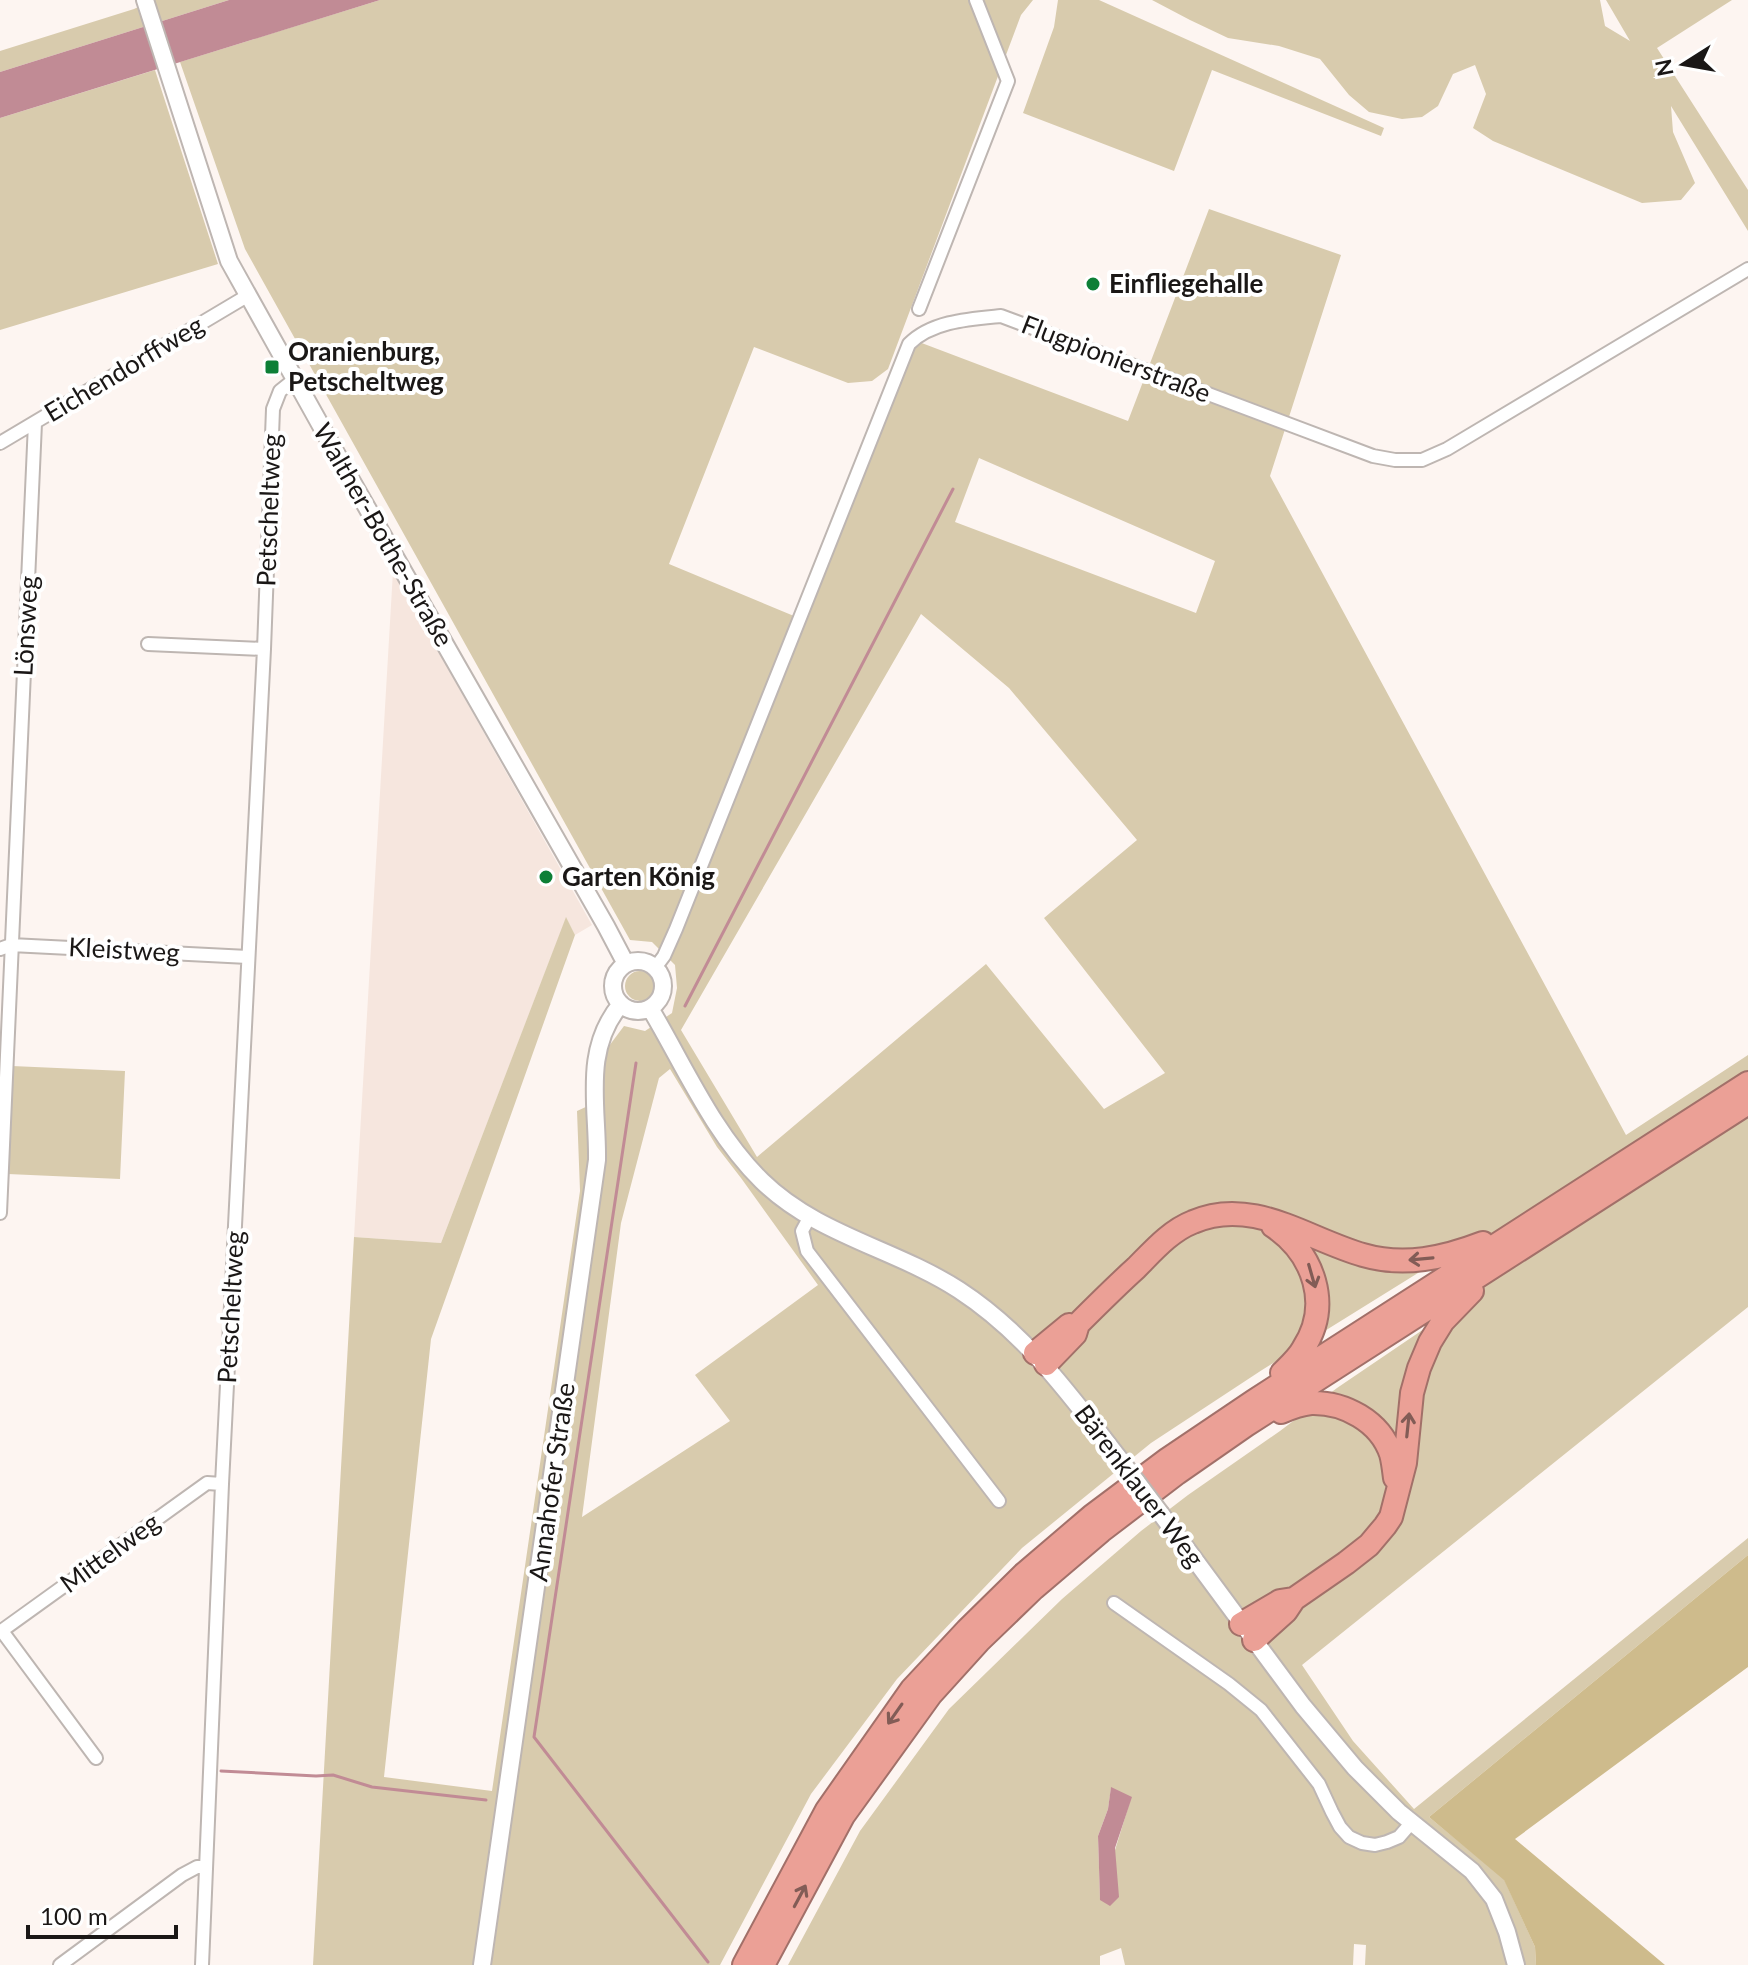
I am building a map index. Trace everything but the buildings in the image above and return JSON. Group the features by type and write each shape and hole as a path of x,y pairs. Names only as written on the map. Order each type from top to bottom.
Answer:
{"highway":[{"path":"744,1965 827,1810 912,1689 1024,1574 1168,1459 1748,1083"},
{"path":"763,1965 843,1816 931,1694 1034,1588 1101,1531 1246,1425 1748,1103"},
{"path":"1040,1358 1068,1326 1078,1324 1167,1238 1190,1222 1210,1216 1235,1213 1281,1222 1363,1255 1413,1261 1460,1252 1522,1228"},
{"path":"1254,1401 1303,1349 1314,1324 1317,1304 1315,1283 1308,1263 1282,1232 1263,1219"},
{"path":"1248,1632 1286,1611 1294,1599 1369,1545 1391,1517 1405,1463 1412,1393 1430,1342 1451,1312 1511,1255"},
{"path":"1246,1425 1311,1403 1335,1405 1358,1415 1376,1429 1390,1452 1395,1502"}],"street":[{"name":"Walther-Bothe-Straße","path":"145,0 229,261 626,964"},
{"path":"919,309 1008,81 976,0"},
{"name":"Flugpionierstraße","path":"655,968 676,929 909,344 918,336 968,319 1001,316 1373,456 1422,460 1447,449 1748,269"},
{"name":"Eichendorffweg","path":"0,443 247,296"},
{"name":"Petscheltweg","path":"202,1965 273,409 280,391 295,379"},
{"name":"Lönsweg","path":"0,1213 6,947 35,423"},
{"path":"148,644 264,649"},
{"name":"Kleistweg","path":"6,947 248,957"},
{"path":"642,961 655,968 663,989 659,999 650,1008 636,1011 621,1004 614,995 616,973 626,964 642,961"},
{"name":"Annahofer Straße","path":"482,1965 597,1160 594,1070 598,1045 621,1004"},
{"name":"Bärenklauer Weg","path":"650,1008 730,1145 764,1183 809,1218 917,1266 960,1290 1040,1358 1122,1462 1303,1706 1355,1768 1383,1797 1472,1871 1494,1899 1516,1965"},
{"path":"809,1218 802,1231 807,1251 999,1501"},
{"name":"Mittelweg","path":"1,1631 207,1483 222,1484"},
{"path":"1114,1603 1261,1710 1319,1784 1340,1827 1349,1837 1375,1845 1399,1837 1412,1822"},
{"path":"1,1631 96,1758"},
{"path":"60,1965 182,1875 197,1867 206,1867"}],"shaded area":[{"path":"153,0 229,0 0,72 0,51 134,9"},
{"path":"229,0 380,0 0,118 0,72"},
{"path":"380,0 1033,0 1021,15 888,369 872,381 848,383 754,347 669,564 806,621 906,358 919,342 1128,421 1209,209 1341,255 1270,476 1626,1135 1748,1055 1748,1307 1302,1665 1353,1741 1414,1809 1748,1538 1748,1555 1429,1817 1504,1879 1535,1947 1536,1965 1365,1965 1366,1945 1354,1944 1353,1965 1125,1965 1121,1948 1100,1956 1100,1965 788,1965 860,1831 949,1709 1062,1599 1188,1495 1421,1331 1483,1296 1451,1245 1418,1273 1151,1443 1022,1548 897,1679 811,1794 720,1965 313,1965 354,1237 441,1243 566,917 575,935 431,1339 384,1777 492,1791 580,1191 577,1111 601,1100 606,1050 624,1026 645,1031 672,1013 677,988 675,965 652,942 630,940 245,249 180,62","holes":["979,458 1215,561 1196,613 955,522","921,614 1009,688 1137,840 1044,918 1165,1073 1104,1109 986,964 757,1157 681,1030","670,1069 717,1147 818,1285 695,1375 730,1421 582,1517 621,1223 659,1078","1111,1788 1131,1798 1100,1899 1098,1836 1108,1809"]},
{"path":"1058,0 1099,0 1384,128 1381,136 1212,70 1174,171 1023,113 1054,27"},
{"path":"1152,0 1600,0 1605,26 1630,41 1606,0 1732,0 1657,48 1748,190 1748,231 1671,106 1673,132 1695,183 1681,200 1642,203 1493,141 1473,128 1486,94 1475,65 1453,74 1438,106 1422,117 1402,119 1369,112 1349,95 1320,59 1279,46 1228,38"},
{"path":"155,70 218,264 0,330 0,118"},
{"path":"393,571 592,925 575,935 566,918 441,1243 354,1237"},
{"path":"640,971 651,975 655,986 651,997 640,1001 629,997 625,986 629,975"},
{"path":"12,1066 125,1071 120,1179 8,1174"},
{"path":"1748,1555 1748,1667 1515,1839 1665,1965 1536,1965 1535,1947 1504,1880 1429,1817"},
{"path":"1111,1787 1132,1797 1115,1848 1119,1897 1110,1906 1100,1900 1098,1836 1108,1809"}],"waterway":[{"path":"685,1006 953,489"},
{"path":"636,1063 534,1737 708,1962"},
{"path":"221,1771 333,1775 372,1787 486,1800"}],"place":[{"name":"Einfliegehalle","path":"1093,284"},
{"name":"Oranienburg, Petscheltweg","path":"272,367"},
{"name":"Garten König","path":"546,877"}]}
